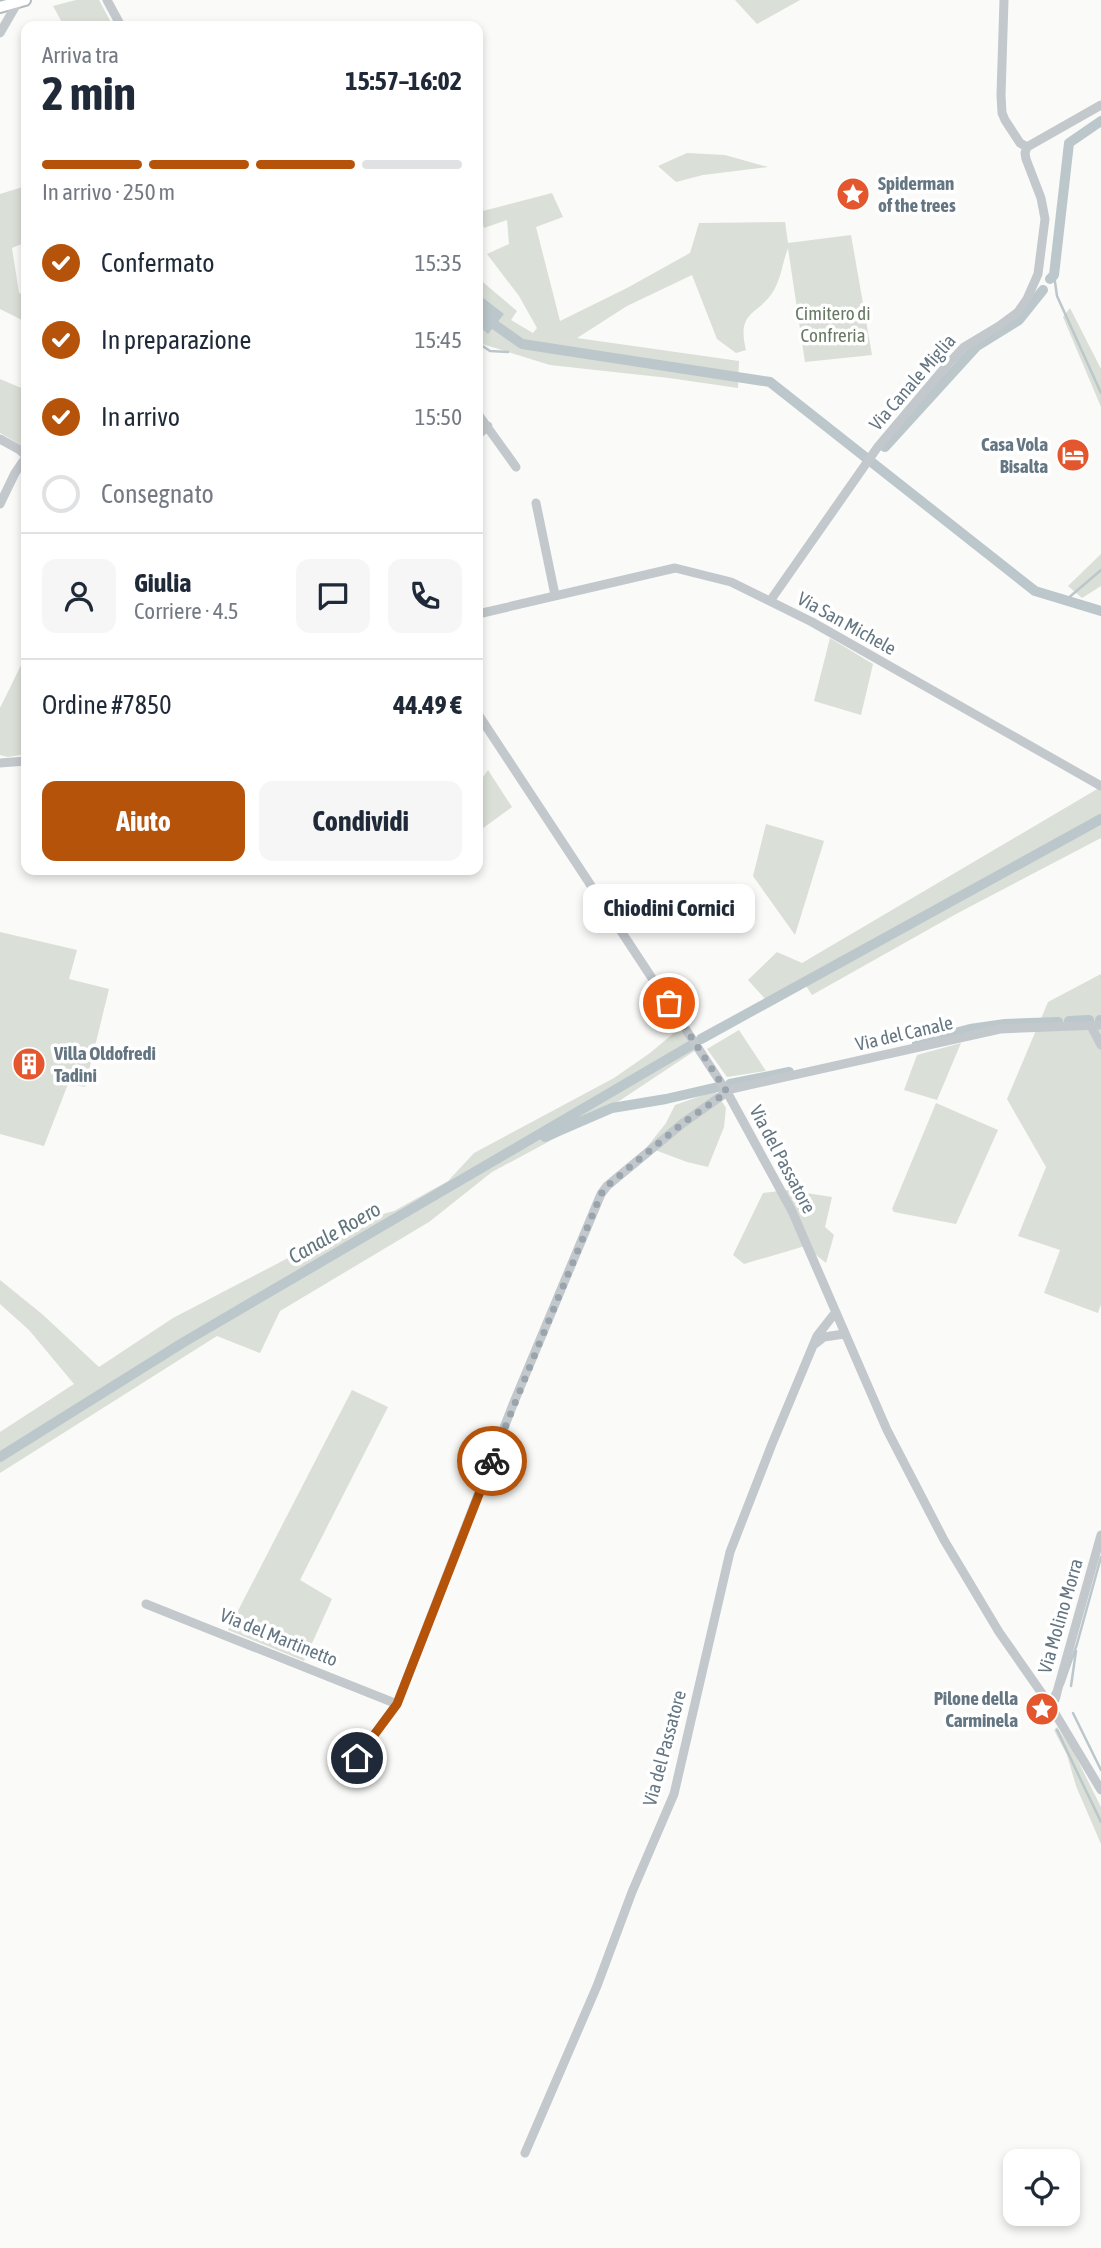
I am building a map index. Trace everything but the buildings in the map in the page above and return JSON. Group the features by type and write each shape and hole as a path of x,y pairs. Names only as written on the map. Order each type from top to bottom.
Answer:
{"main road":[{"path":"0,7 23,1"}],"street":[{"path":"1004,0 1001,95 1003,113 1020,143 1027,148 1101,105"},
{"path":"0,33 23,1"},
{"path":"110,2 119,21"},
{"name":"Via Canale Miglia","path":"770,601 869,460 964,347 1009,319 1027,299 1038,274 1045,219 1041,198 1026,159 1027,148"},
{"path":"483,420 516,467"},
{"path":"483,430 488,426"},
{"path":"0,439 21,451"},
{"path":"0,504 21,464"},
{"path":"536,503 555,595"},
{"name":"Via San Michele","path":"483,613 675,568 731,582 818,626 1101,786"},
{"name":"Via del Passatore","path":"483,723 727,1092 792,1211 887,1430 944,1540 999,1632 1050,1705 1101,1790"},
{"path":"0,764 21,762"},
{"name":"Via del Canale","path":"727,1092 1000,1029 1096,1026 1101,1045"},
{"path":"357,1758 397,1704 514,1402 601,1194 607,1186 683,1123 727,1092"},
{"name":"Via del Passatore","path":"525,2153 597,1986 632,1892 674,1794 730,1552 813,1345 835,1313"},
{"path":"813,1345 824,1337 844,1334"},
{"name":"Via Molino Morra","path":"1050,1705 1057,1692 1101,1535"},
{"name":"Via del Martinetto","path":"146,1604 397,1704"}],"green space":[{"path":"76,0 99,0 110,21 61,21 53,6"},
{"path":"735,0 800,0 757,24"},
{"path":"687,153 725,155 768,167 703,175 676,182 658,166"},
{"path":"21,188 21,244 12,248 21,294 21,320 0,309 0,194"},
{"name":"Cimitero di Confreria","path":"552,193 563,217 536,227 560,321 690,253 699,223 785,222 788,243 851,235 872,355 805,362 788,248 774,290 751,314 744,327 746,350 736,353 717,339 692,275 627,306 577,338 739,361 738,388 550,365 483,344 483,282 517,311 511,320 533,333 537,328 519,296 487,254 509,244 507,220 484,228 483,211"},
{"path":"1070,308 1101,369 1101,407 1063,317"},
{"path":"0,379 21,388 21,445 0,433"},
{"path":"1101,554 1101,586 1082,598 1068,586"},
{"path":"830,638 873,664 861,715 814,701"},
{"path":"21,665 21,755 0,755 0,708"},
{"path":"488,770 512,807 483,828 483,777"},
{"path":"1099,788 1101,838 956,914 812,995 802,980 767,1001 748,980 777,952 802,963"},
{"path":"766,824 824,841 795,935 753,876"},
{"path":"0,932 77,950 69,979 109,989 85,1087 68,1084 44,1146 0,1134"},
{"path":"1101,974 1101,1304 1098,1313 1044,1293 1060,1250 1018,1236 1046,1167 1007,1099 1048,1002"},
{"path":"681,1027 696,1050 598,1115 492,1172 429,1222 280,1311 260,1353 217,1336 0,1473 0,1432 74,1384 29,1330 0,1304 0,1280 42,1314 99,1367 173,1318 361,1220 394,1211 448,1181 474,1153 614,1078"},
{"path":"739,1030 766,1071 727,1077 707,1049"},
{"path":"961,1043 937,1100 904,1090 917,1055"},
{"path":"715,1091 726,1108 724,1127 708,1167 647,1147 666,1123 675,1105"},
{"path":"936,1103 998,1130 956,1224 894,1212 892,1209"},
{"path":"787,1190 832,1197 825,1227 834,1235 826,1263 805,1246 744,1264 733,1255 763,1193"},
{"path":"352,1390 388,1407 300,1580 332,1599 304,1661 228,1630"},
{"path":"1057,1727 1073,1751 1101,1807 1101,1844 1076,1786 1067,1755 1054,1730"}],"shaded area":[{"path":"483,298 504,314 488,334 483,330"}],"waterway":[{"path":"1050,279 1054,275 1069,143 1101,121"},
{"path":"1054,275 1057,296 1101,393"},
{"path":"885,447 977,346 1019,320 1043,290"},
{"path":"495,325 522,344 770,382 1035,591 1101,611"},
{"path":"483,346 490,351 508,352"},
{"path":"1066,600 1101,570"},
{"path":"701,1039 1101,819"},
{"path":"1069,1021 1089,1020"},
{"path":"917,1043 970,1029 1005,1024 1058,1022"},
{"name":"Canale Roero","path":"0,1457 184,1342 690,1046"},
{"path":"730,1084 789,1072"},
{"path":"545,1137 612,1108 718,1087"},
{"path":"1063,1684 1101,1557"},
{"path":"1071,1686 1076,1651"},
{"path":"1058,1701 1060,1694"},
{"path":"1073,1713 1101,1770"},
{"path":"1057,1730 1101,1822"}],"way so far":[{"path":"492,1461 601,1194 607,1186 683,1123 727,1092 669,1003"}],"place":[{"name":"Spiderman of the trees","path":"853,194"},
{"name":"Casa Vola Bisalta","path":"1073,455"},
{"name":"Chiodini Cornici","path":"669,1003"},
{"name":"Villa Oldofredi Tadini","path":"29,1064"},
{"name":"Pilone della Carminela","path":"1042,1709"}],"route":[{"path":"357,1758 397,1704 492,1461"}]}
